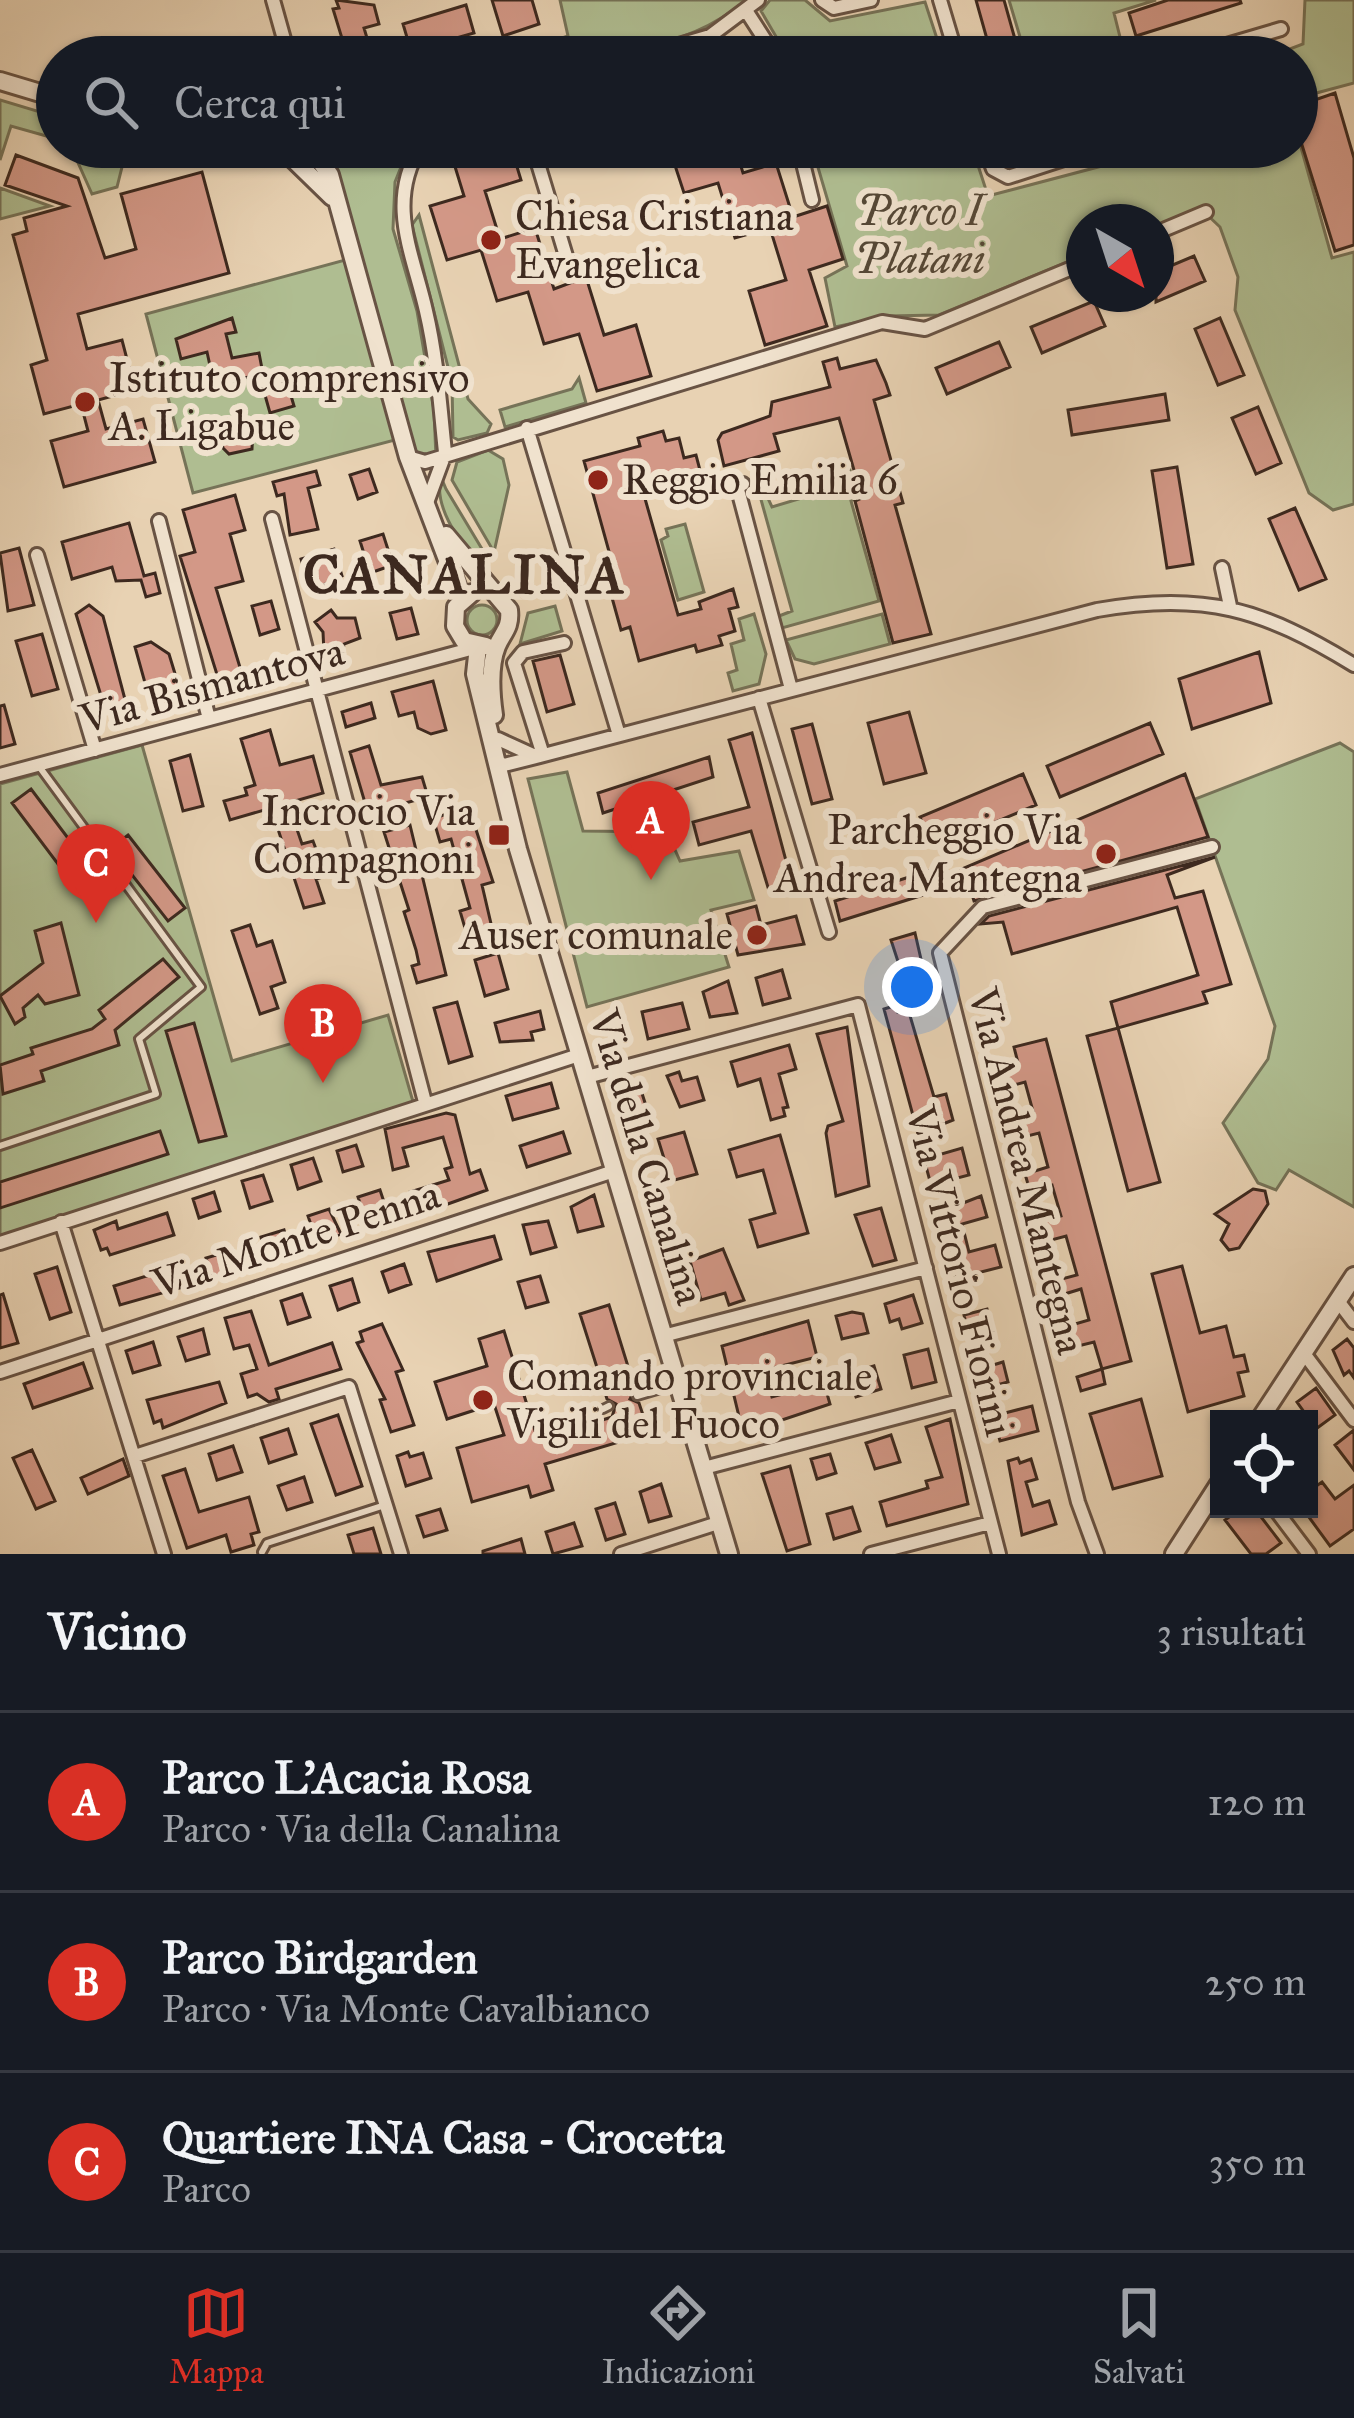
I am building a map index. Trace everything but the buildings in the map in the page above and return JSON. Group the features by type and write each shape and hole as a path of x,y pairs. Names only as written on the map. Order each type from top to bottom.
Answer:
{"street":[{"path":"273,0 283,36"},
{"path":"710,36 758,0"},
{"path":"822,0 834,8 871,0"},
{"path":"940,0 951,36"},
{"path":"747,12 762,36"},
{"path":"1257,36 1281,29"},
{"path":"0,81 36,92"},
{"path":"315,168 339,206 408,457 438,525 462,599 454,620 460,637 478,647 498,642"},
{"path":"411,168 405,182 402,222 426,310 445,452 428,500"},
{"path":"539,168 569,266"},
{"path":"804,168 812,200"},
{"path":"993,168 1008,177 1036,168"},
{"path":"1174,225 1206,212"},
{"path":"408,457 425,462 445,452 874,324 903,322 925,328 1066,270"},
{"path":"527,428 619,735"},
{"path":"743,484 737,486 791,689"},
{"path":"272,519 424,1102"},
{"path":"160,521 209,719"},
{"path":"438,525 493,593"},
{"path":"38,555 95,750"},
{"path":"1222,568 1230,606"},
{"path":"462,599 474,592 493,593"},
{"name":"Via della Canalina","path":"493,593 510,616 498,642 492,681 500,763"},
{"path":"500,763 1097,610 1178,599 1230,606 1294,631 1354,665"},
{"path":"440,659 460,637"},
{"path":"541,756 514,664 523,652 564,643"},
{"name":"Via Bismantova","path":"0,775 478,647"},
{"name":"Via della Canalina","path":"478,647 475,674 518,849 730,1554"},
{"path":"759,698 829,932"},
{"path":"498,739 513,750 541,756"},
{"name":"Via Andrea Mantegna","path":"1097,1554 1066,1456 940,952 983,907 1212,847"},
{"name":"Via Vittorio Fiorini","path":"587,1077 858,1004 999,1554"},
{"path":"0,1243 579,1054"},
{"name":"Via Monte Penna","path":"0,1372 614,1171"},
{"path":"62,1222 164,1554"},
{"path":"663,1336 926,1268"},
{"path":"1266,1410 1354,1276"},
{"path":"1338,1301 1354,1322"},
{"path":"1303,1352 1354,1420"},
{"path":"135,1456 349,1387 401,1554"},
{"path":"704,1468 959,1401"},
{"path":"1174,1554 1210,1498"},
{"path":"1282,1518 1309,1554"},
{"path":"621,1554 721,1522"},
{"path":"871,1554 990,1523"}],"lane":[{"path":"2,1145 156,1094 139,1039 201,987 38,764"},
{"path":"637,1396 677,1384"},
{"path":"262,1552 267,1543 386,1505"}],"green space":[{"path":"560,0 746,0 721,19 684,36 568,36"},
{"path":"770,0 805,0 830,21 925,2 936,36 776,36 761,11"},
{"path":"1009,0 1156,0 1114,13 1120,36 1020,36"},
{"path":"1305,0 1354,0 1354,83 1318,93 1318,36 1303,36"},
{"path":"0,100 36,111 36,133 11,126 0,160"},
{"path":"80,168 122,168 117,187 92,194"},
{"path":"325,168 401,168 395,182 393,229 417,311 434,410 436,458 408,455"},
{"name":"Parco I Platani","path":"818,168 979,168 988,196 1094,168 1307,168 1332,258 1354,252 1354,504 1333,510 1309,493 1235,310 1238,277 1220,227 1200,208 1174,219 1174,204 1066,204 1066,262 939,315 887,316 835,327 825,278 847,266"},
{"path":"0,188 50,206 0,219"},
{"path":"419,215 468,399 491,424 487,433 453,437 452,383 412,225"},
{"path":"345,260 395,440 193,493 146,314"},
{"path":"579,378 586,403 505,427 500,410 572,389"},
{"path":"488,450 503,459 509,485 494,552 452,480 457,462"},
{"path":"850,470 856,498 851,501 879,601 782,628 779,616 792,611 760,496 766,494 772,507 842,486 839,474"},
{"path":"441,477 488,559 476,563 455,533 441,499"},
{"path":"685,524 704,592 678,600 661,540 668,536 666,529"},
{"path":"482,605 493,609 497,620 493,631 482,635 471,631 467,620 471,609"},
{"path":"555,606 562,631 520,644 528,613"},
{"path":"754,614 766,654 759,684 733,691 728,673 737,670 731,644 744,640 739,619"},
{"path":"882,614 890,644 814,664 795,659 786,640"},
{"path":"1340,743 1354,752 1354,1207 1289,1170 1276,1190 1258,1183 1223,1123 1268,1059 1275,1026 1195,799"},
{"path":"142,745 232,1061 388,1015 414,1105 0,1243 0,784"},
{"path":"567,772 583,831 667,832 680,861 739,851 754,900 711,910 729,967 587,1007 528,779"}],"place":[{"name":"Chiesa Cristiana Evangelica","path":"491,240"},
{"name":"Istituto comprensivo A. Ligabue","path":"85,402"},
{"name":"Reggio Emilia 6","path":"598,480"},
{"name":"Incrocio Via Compagnoni","path":"499,835"},
{"name":"Parcheggio Via Andrea Mantegna","path":"1106,854"},
{"name":"Parco L'Acacia Rosa","path":"651,880"},
{"name":"Quartiere INA Casa - Crocetta","path":"96,923"},
{"name":"Auser comunale","path":"757,935"},
{"name":"Parco Birdgarden","path":"323,1083"},
{"name":"Comando provinciale Vigili del Fuoco","path":"483,1400"}],"district":[{"name":"CANALINA","path":"465,575"}]}
